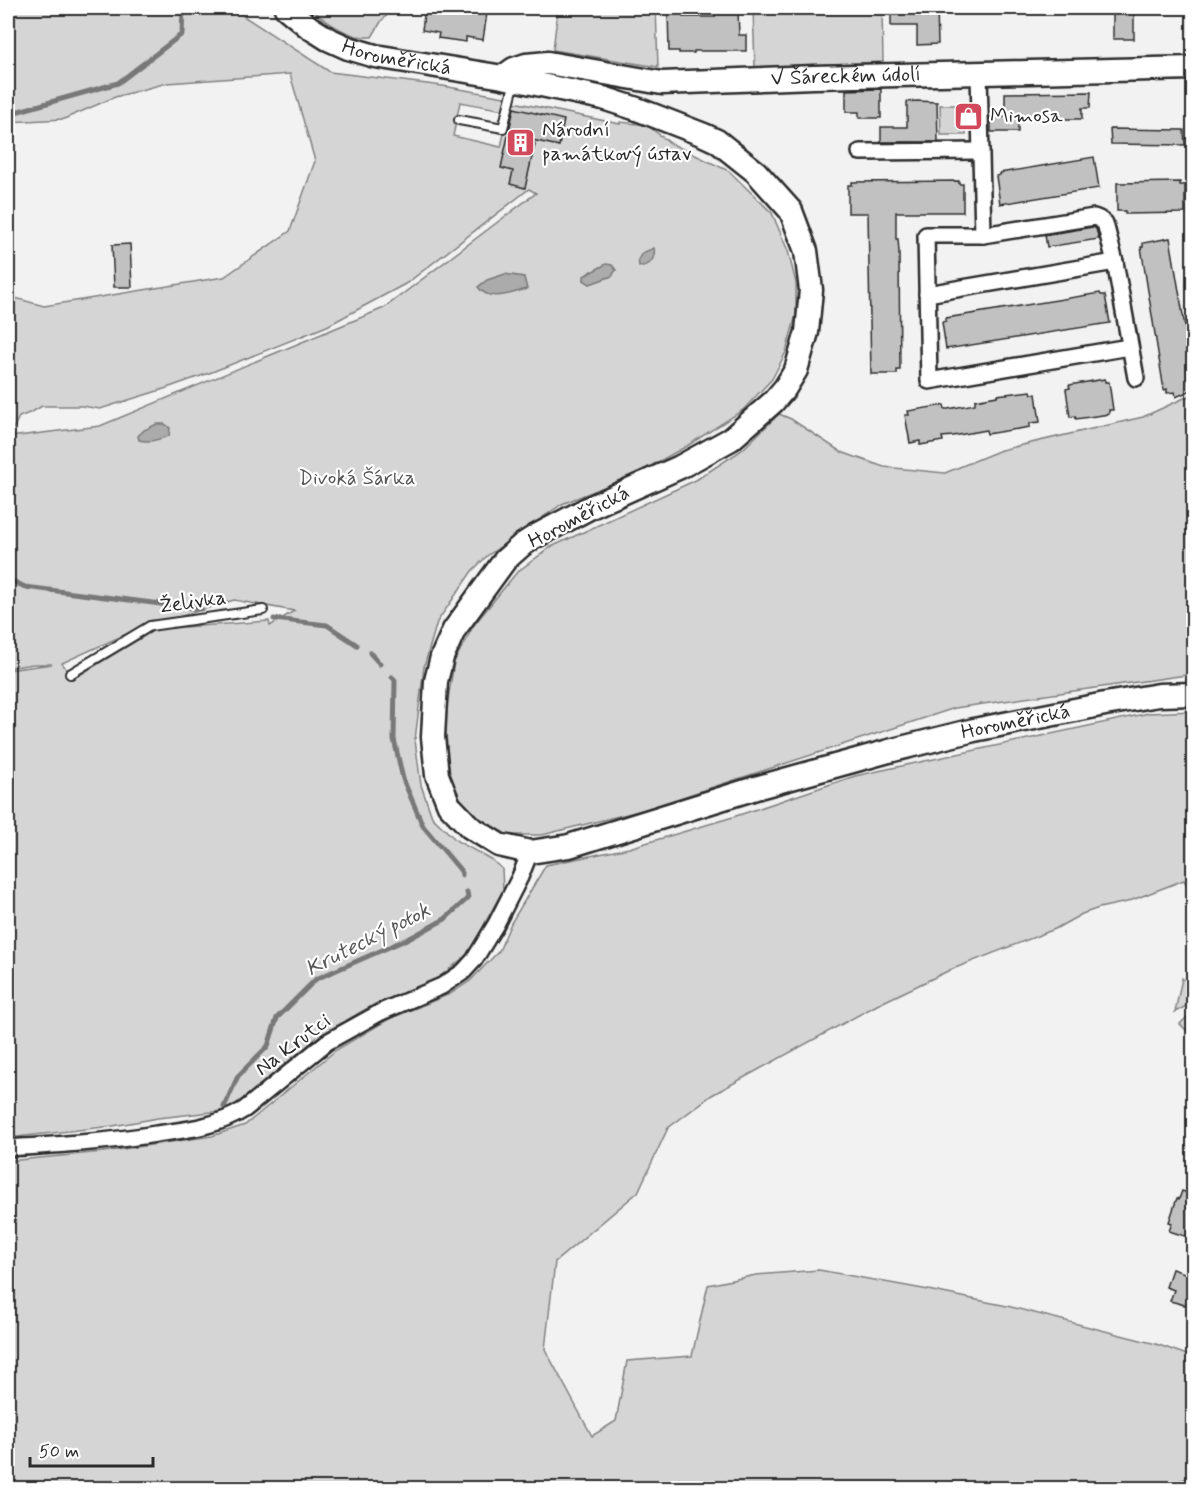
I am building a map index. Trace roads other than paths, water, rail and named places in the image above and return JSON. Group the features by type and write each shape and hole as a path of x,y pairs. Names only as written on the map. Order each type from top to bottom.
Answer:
{"main road":[{"name":"Horoměřická","path":"286,8 309,27 348,48 375,56 509,78 603,98 638,109 717,141 756,172 791,210 806,251 811,290 807,332 796,370 773,402 731,439 680,467 591,507 522,545 505,560 454,630 442,657 436,681 433,737 437,775 448,805 470,828 499,845 531,852 569,846 759,787 974,730 1148,697 1194,694"},
{"name":"V Šáreckém údolí","path":"509,78 514,69 526,65 548,63 662,83 1194,68"}],"street":[{"path":"979,74 983,235"},
{"path":"860,152 981,151"},
{"path":"1129,347 929,381 926,235 983,235 1094,217 1105,223 1136,378"},
{"path":"927,294 1114,262"},
{"name":"Na Krutci","path":"8,1148 135,1138 181,1131 234,1116 327,1042 381,1012 442,986 463,972 474,960 491,933 531,852"}],"lane":[{"path":"459,120 503,128 509,78"},
{"name":"Želivka","path":"70,674 150,626 263,610"}],"waterway":[{"path":"8,113 118,83 182,34 183,8"},
{"name":"Krutecký potok","path":"8,579 25,587 201,609"},
{"name":"Krutecký potok","path":"274,619 327,625 357,645"},
{"name":"Krutecký potok","path":"370,653 380,664"},
{"name":"Krutecký potok","path":"392,677 395,680 394,739 403,779 423,826 462,875"},
{"name":"Krutecký potok","path":"224,1107 238,1076 268,1046 277,1018 316,979 412,937 445,919 468,898 467,892"}],"place":[{"name":"Mimosa","path":"969,116"},
{"name":"Národní památkový ústav","path":"521,142"}],"park label":[{"name":"Divoká Šárka","path":"357,478"}]}
